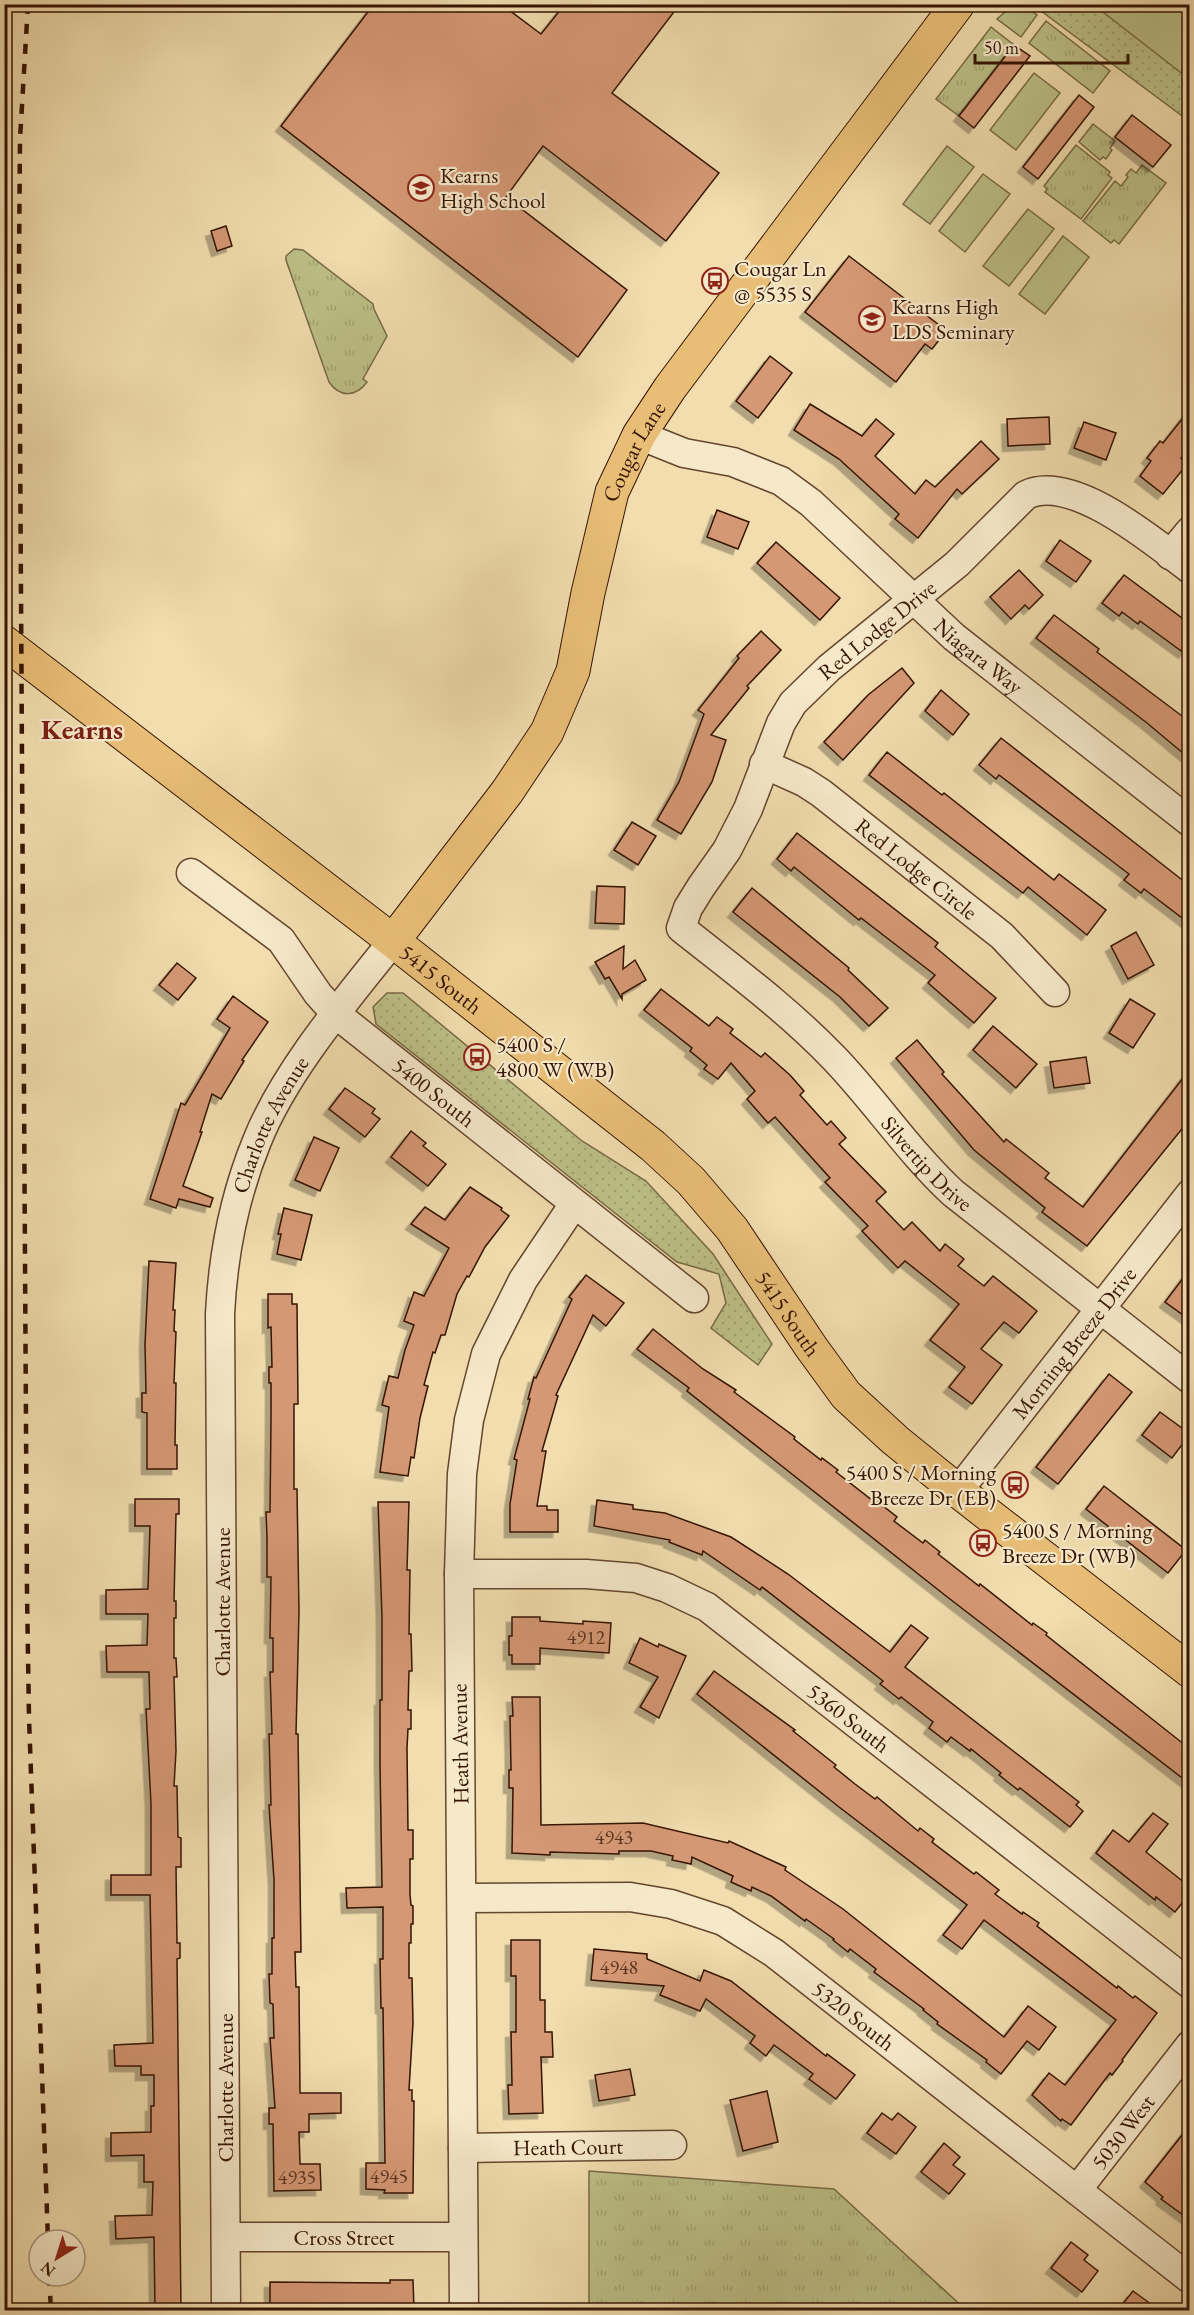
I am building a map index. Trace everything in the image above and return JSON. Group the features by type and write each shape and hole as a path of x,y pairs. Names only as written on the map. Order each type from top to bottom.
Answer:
{"main road":[{"name":"Cougar Lane","path":"393,941 507,792 547,732 573,671 588,593 612,492 639,435 670,388 958,4"},
{"name":"5415 South","path":"4,642 393,941 653,1146 691,1181 732,1229 846,1395 895,1440 958,1491"},
{"path":"958,1491 1190,1671"}],"street":[{"name":"Niagara Way","path":"639,435 684,453 734,462 782,481 810,503 914,600 982,659 1190,822"},
{"name":"Red Lodge Drive","path":"681,928 688,908 700,887 728,850 743,819 781,723 793,704 808,686 957,564 1017,502 1034,492 1047,490 1070,495 1123,519 1180,562"},
{"path":"1180,562 1190,531"},
{"name":"Red Lodge Circle","path":"764,764 804,782 886,844 1002,936 1055,992"},
{"name":"5400 South","path":"191,873 280,940 318,994 336,1014 694,1298"},
{"name":"Silvertip Drive","path":"681,928 802,1025 874,1103 925,1167 953,1193 1190,1379"},
{"name":"Charlotte Avenue","path":"226,2310 220,1314 222,1275 237,1198 257,1139 289,1079 393,941"},
{"name":"Morning Breeze Drive","path":"958,1491 1190,1194"},
{"name":"Heath Avenue","path":"464,2310 459,1574 462,1474 469,1420 486,1354 523,1280 574,1204"},
{"name":"5360 South","path":"459,1574 586,1574 636,1578 667,1588 707,1607 1190,1984"},
{"name":"5320 South","path":"462,1899 630,1897 671,1904 723,1921 774,1953 1190,2279"},
{"name":"5030 West","path":"1077,2190 1190,2045"},
{"name":"Heath Court","path":"463,2148 672,2145"},
{"name":"Cross Street","path":"226,2237 463,2237"}],"green space":[{"path":"1014,4 1023,5 1037,15 1021,37 997,19"},
{"path":"1033,5 1189,5 1189,121"},
{"path":"1094,5 1189,5 1189,79"},
{"path":"1046,21 1110,71 1093,93 1029,43"},
{"path":"991,27 1014,45 959,116 936,99"},
{"path":"1034,73 1060,93 1016,150 990,130"},
{"path":"1093,124 1115,141 1106,159 1103,157 1100,160 1079,142"},
{"path":"1076,145 1110,172 1108,175 1112,178 1081,219 1045,192 1047,189 1044,186"},
{"path":"947,146 974,167 930,224 903,204"},
{"path":"1142,165 1166,183 1119,244 1114,240 1111,243 1083,221 1115,181 1121,186 1131,169 1136,173"},
{"path":"983,174 1010,194 965,252 939,231"},
{"path":"1028,209 1054,229 1009,286 983,266"},
{"path":"1063,236 1089,257 1045,314 1019,294"},
{"path":"294,249 303,250 373,304 387,336 363,379 367,382 358,391 343,393 329,382 286,260 286,256"},
{"path":"387,993 403,993 582,1141 646,1181 713,1254 772,1344 758,1365 711,1328 726,1303 719,1274 677,1262 376,1024 373,1007"},
{"path":"589,2171 834,2189 966,2310 589,2310"}],"building":[{"path":"374,4 501,4 541,34 565,4 680,4 612,93 719,173 666,241 543,146 506,197 627,290 578,357 281,126"},
{"path":"1014,45 1030,56 974,128 959,116"},
{"path":"1079,95 1094,107 1038,179 1023,167"},
{"path":"1132,115 1171,145 1153,167 1115,137"},
{"path":"226,226 232,246 217,251 211,231"},
{"name":"Kearns High LDS Seminary","path":"849,256 939,325 936,329 943,335 932,349 925,344 896,382 805,312"},
{"path":"770,356 792,373 758,418 736,401"},
{"path":"810,404 862,436 876,419 894,434 875,456 915,494 926,480 935,487 981,441 999,459 962,494 957,489 918,538 895,519 899,514 839,459 794,430"},
{"path":"1190,409 1190,446 1181,458 1188,463 1163,494 1140,476 1151,461 1147,458 1160,441 1163,443"},
{"path":"1049,417 1050,444 1008,446 1007,419"},
{"path":"1084,422 1116,433 1106,460 1074,448"},
{"path":"717,510 749,522 738,549 707,537"},
{"path":"1060,540 1091,561 1076,582 1046,561"},
{"path":"776,542 840,598 820,620 757,563"},
{"path":"1019,570 1043,595 1029,609 1025,605 1011,619 990,597"},
{"path":"1124,575 1190,624 1190,645 1184,653 1140,621 1138,624 1122,612 1119,616 1102,603"},
{"path":"1054,615 1099,649 1097,652 1190,722 1190,759 1036,638"},
{"path":"761,631 781,650 747,686 749,688 711,735 726,740 712,782 681,834 657,820 679,782 704,714 698,710 739,658 737,656"},
{"path":"902,668 914,683 843,760 824,742 868,695"},
{"path":"941,690 969,714 953,735 925,711"},
{"path":"1001,738 1190,886 1190,924 1144,889 1141,893 1124,880 1129,874 999,775 996,779 979,765"},
{"path":"887,752 942,795 944,793 1054,880 1059,874 1106,910 1087,935 1028,887 1023,893 869,775"},
{"path":"632,822 656,836 638,865 614,850"},
{"path":"797,833 938,943 935,947 996,998 974,1023 928,983 935,975 861,918 859,920 794,867 791,871 777,859"},
{"path":"597,886 625,887 624,924 595,923"},
{"path":"752,888 849,968 848,970 888,1008 869,1026 840,997 733,912"},
{"path":"1136,932 1154,965 1128,979 1111,946"},
{"path":"624,946 623,969 635,960 646,980 622,994 622,999 609,977 605,979 595,962"},
{"path":"177,963 196,978 178,1000 159,985"},
{"path":"661,989 709,1026 717,1017 733,1029 730,1033 761,1057 765,1053 790,1075 804,1091 800,1095 827,1125 831,1121 846,1138 839,1144 886,1192 876,1201 904,1230 912,1222 940,1251 945,1244 964,1259 958,1266 984,1286 993,1276 1037,1311 1019,1333 1004,1322 981,1349 1002,1365 972,1404 949,1387 965,1367 930,1340 959,1304 905,1261 898,1268 862,1231 868,1226 825,1182 830,1178 775,1117 768,1123 747,1099 755,1091 731,1063 718,1079 704,1069 707,1065 690,1051 692,1048 644,1010"},
{"path":"233,996 268,1022 242,1060 244,1061 221,1099 212,1094 200,1132 202,1132 183,1186 213,1198 210,1207 179,1199 176,1208 150,1199 181,1103 185,1105 230,1028 217,1019"},
{"path":"1130,999 1155,1014 1133,1048 1109,1033"},
{"path":"993,1026 1037,1064 1016,1088 973,1050"},
{"path":"917,1040 944,1072 942,1074 1004,1142 1006,1139 1049,1173 1045,1178 1083,1207 1190,1069 1190,1119 1087,1246 1042,1212 1045,1208 974,1150 896,1058"},
{"path":"1086,1057 1090,1083 1054,1088 1050,1062"},
{"path":"345,1088 375,1109 372,1113 380,1119 365,1137 329,1109"},
{"path":"411,1131 426,1143 423,1146 446,1164 428,1186 391,1157"},
{"path":"314,1137 339,1148 320,1191 295,1180"},
{"path":"470,1187 502,1208 501,1210 509,1216 485,1247 469,1277 467,1276 457,1294 445,1335 441,1335 435,1353 433,1352 424,1385 428,1386 414,1458 411,1457 408,1476 380,1472 389,1407 382,1405 389,1376 398,1378 414,1325 404,1321 414,1292 424,1296 449,1248 411,1224 425,1207 445,1220"},
{"path":"284,1208 312,1215 301,1260 277,1254 281,1234 278,1234"},
{"path":"149,1261 176,1263 173,1310 175,1310 174,1331 176,1332 174,1383 176,1383 177,1469 147,1469 147,1413 142,1412 142,1393 146,1393 145,1344"},
{"path":"1190,1269 1190,1320 1165,1302"},
{"path":"586,1275 624,1303 606,1326 593,1315 556,1395 558,1396 542,1451 546,1451 537,1506 547,1506 547,1510 558,1510 558,1532 510,1532 510,1504 517,1460 514,1459 534,1377 536,1378 572,1299 569,1297"},
{"path":"268,1294 292,1294 292,1304 297,1304 298,1404 294,1404 294,1489 297,1489 299,1612 296,1734 298,1734 301,1952 295,1952 296,1987 299,1987 300,2093 341,2093 341,2113 309,2114 309,2132 299,2132 300,2164 320,2164 321,2190 274,2191 273,2124 269,2124 269,2108 275,2108 270,2038 274,2038 273,2004 270,2003 269,1974 272,1974 272,1938 274,1938 274,1880 269,1805 271,1805 269,1734 272,1734 270,1672 273,1672 273,1638 270,1638 271,1577 267,1577 266,1512 270,1512 271,1383 269,1383 269,1367 272,1367 271,1327 268,1328"},
{"path":"653,1329 703,1369 736,1390 734,1392 897,1517 894,1521 923,1543 925,1540 940,1552 938,1554 979,1586 980,1584 1032,1625 1033,1623 1047,1633 1046,1635 1190,1749 1190,1784 946,1596 687,1391 689,1388 637,1349"},
{"path":"1109,1374 1132,1392 1058,1484 1036,1467"},
{"path":"1160,1412 1190,1434 1172,1458 1142,1435"},
{"path":"1104,1486 1186,1550 1168,1573 1086,1509"},
{"path":"135,1499 179,1499 179,1514 176,1514 174,1601 176,1601 176,1618 174,1618 174,1658 176,1658 177,1677 174,1677 176,1751 174,1786 177,1786 178,1837 181,1838 181,1867 176,1867 177,1943 180,1943 180,1958 177,1959 181,2310 155,2310 154,2237 116,2239 115,2216 152,2215 153,2182 144,2182 144,2155 111,2156 111,2133 151,2132 151,2106 154,2106 154,2075 141,2075 141,2066 115,2066 114,2045 153,2043 150,1895 111,1895 111,1875 151,1875 151,1804 146,1709 150,1709 149,1672 107,1672 106,1646 147,1645 148,1614 106,1614 106,1590 148,1589 150,1526 135,1526"},
{"path":"597,1500 633,1505 633,1509 665,1513 731,1537 788,1574 890,1652 911,1625 928,1638 905,1667 1079,1802 1076,1805 1083,1811 1070,1827 1020,1788 1018,1790 971,1749 970,1751 951,1737 947,1742 929,1728 933,1722 880,1684 883,1681 762,1587 760,1590 703,1551 702,1555 669,1542 670,1540 594,1526"},
{"path":"378,1502 409,1502 407,1570 410,1570 409,1634 411,1634 412,1671 409,1671 408,1710 411,1710 411,1729 408,1729 407,1748 408,1830 413,1830 410,1895 413,1906 413,1924 411,1924 411,1943 409,1943 409,1978 412,1978 413,2023 409,2090 412,2090 412,2101 414,2101 413,2193 384,2193 385,2190 366,2189 366,2163 385,2163 380,1959 383,1959 383,1907 347,1908 346,1888 382,1887 380,1700 382,1700 382,1618"},
{"path":"512,1617 540,1617 540,1621 583,1624 583,1621 611,1623 609,1653 540,1648 540,1664 512,1664 512,1655 509,1655 509,1636 512,1636"},
{"path":"640,1638 658,1647 659,1644 686,1656 659,1718 640,1707 658,1677 629,1663"},
{"path":"714,1671 795,1730 793,1731 836,1765 834,1767 855,1784 875,1799 877,1797 918,1831 920,1828 934,1839 932,1842 999,1890 995,1894 1022,1914 1023,1912 1039,1923 1037,1926 1117,1988 1118,1986 1133,1998 1135,1996 1157,2013 1123,2061 1112,2075 1110,2073 1071,2125 1062,2119 1061,2121 1032,2095 1049,2073 1065,2085 1116,2020 984,1920 962,1949 943,1935 967,1905 697,1694"},
{"path":"512,1697 540,1697 541,1825 643,1823 728,1843 729,1841 786,1867 785,1870 843,1909 1004,2037 1028,2006 1056,2027 1039,2050 1027,2041 1001,2074 986,2062 987,2060 937,2024 938,2022 924,2009 874,1972 876,1969 850,1949 848,1952 834,1939 771,1896 752,1887 751,1891 731,1882 733,1876 692,1857 691,1864 672,1860 673,1856 651,1851 619,1851 619,1854 550,1852 550,1855 512,1853 513,1788 509,1788 509,1770 511,1770"},
{"path":"1153,1813 1168,1824 1146,1852 1190,1887 1190,1893 1175,1912 1156,1897 1155,1900 1096,1853 1113,1830 1129,1842"},
{"path":"511,1940 540,1940 540,2000 545,2000 545,2032 552,2032 553,2057 541,2057 543,2113 509,2114 508,2085 512,2085 511,2032 516,2032 516,1976 511,1976"},
{"path":"594,1949 647,1954 647,1959 700,1981 704,1970 731,1981 826,2056 827,2054 855,2075 836,2099 809,2079 813,2074 774,2045 766,2056 750,2043 755,2036 706,1999 700,2011 660,1995 664,1986 591,1980"},
{"path":"630,2069 635,2095 599,2101 595,2075"},
{"path":"767,2091 778,2142 743,2151 730,2100"},
{"path":"882,2113 892,2120 898,2113 916,2127 896,2154 867,2133"},
{"path":"1190,2125 1190,2220 1161,2199 1163,2197 1145,2182"},
{"path":"944,2143 960,2157 953,2165 965,2174 949,2194 921,2172"},
{"path":"1071,2242 1088,2255 1084,2260 1098,2271 1082,2292 1051,2268"},
{"path":"390,2280 413,2280 414,2310 270,2310 270,2282 390,2283"},
{"path":"1133,2291 1159,2310 1118,2310"}],"railway":[{"path":"28,4 20,139 19,260 27,1592 29,1718 48,2228"},
{"path":"50,2288 51,2310"}],"place":[{"name":"Kearns High School","path":"421,188"},
{"name":"Cougar Ln @ 5535 S","path":"715,281"},
{"name":"Kearns High LDS Seminary","path":"872,319"},
{"name":"5400 S / 4800 W (WB)","path":"477,1057"},
{"name":"5400 S / Morning Breeze Dr (EB)","path":"1015,1485"},
{"name":"5400 S / Morning Breeze Dr (WB)","path":"983,1543"}],"district":[{"name":"Kearns","path":"82,729"}]}
